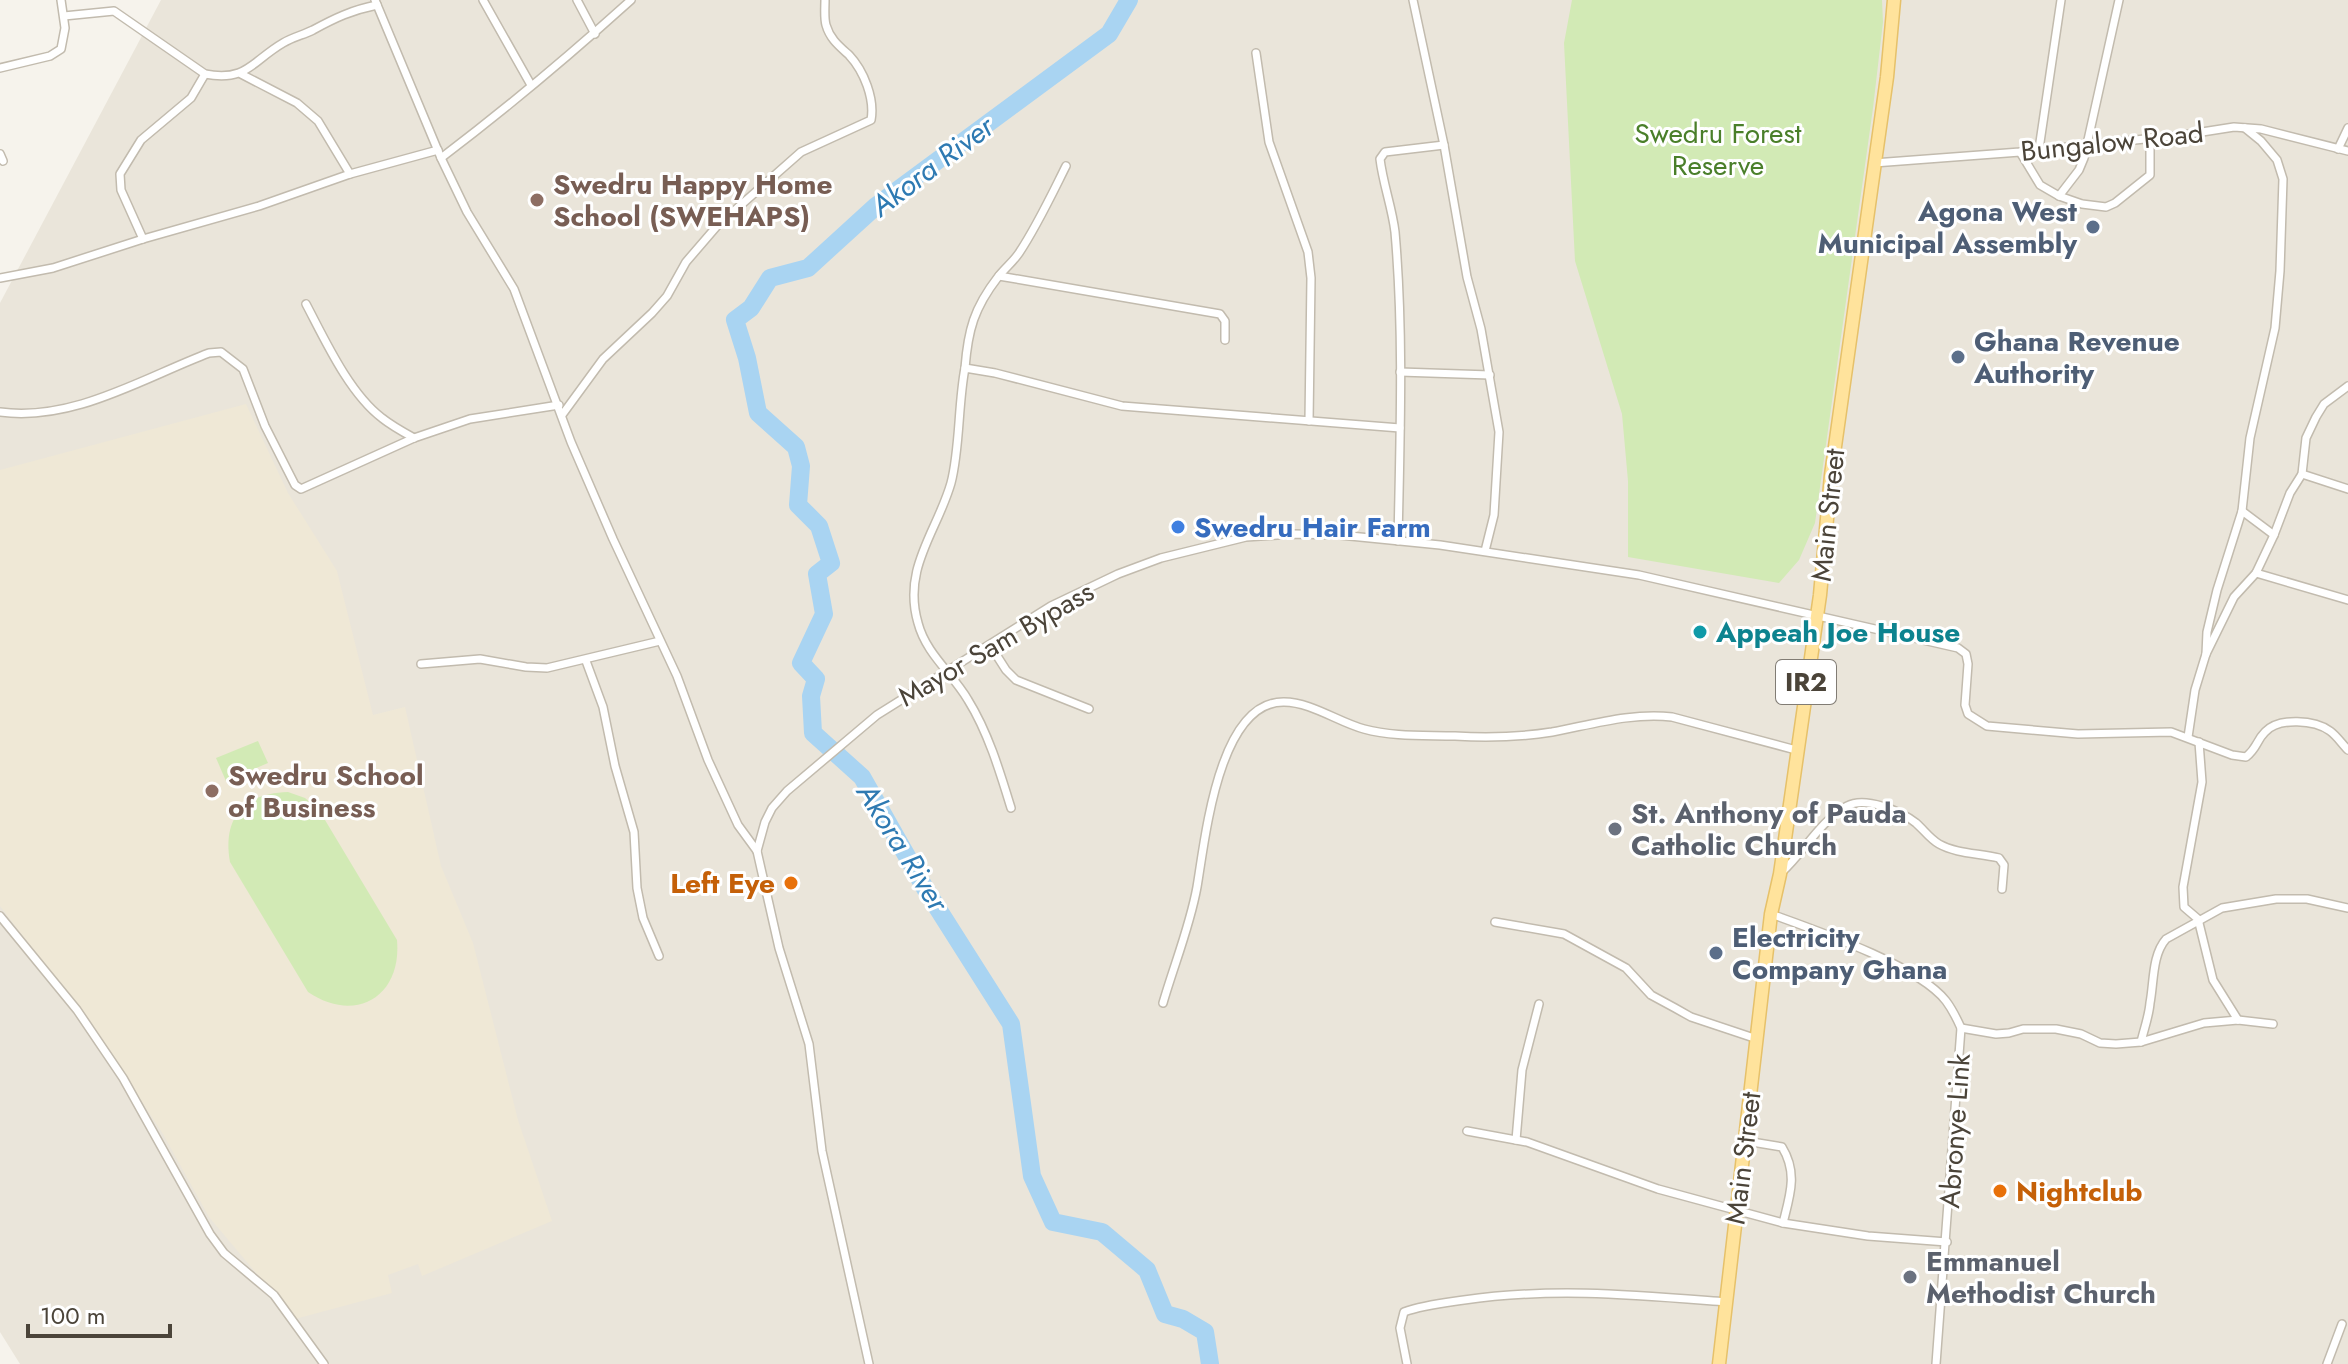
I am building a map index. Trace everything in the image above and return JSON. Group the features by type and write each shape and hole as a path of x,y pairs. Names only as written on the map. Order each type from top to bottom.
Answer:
{"main road":[{"name":"Main Street","path":"1719,1364 1759,1039 1771,914 1780,874 1816,616 1831,475 1894,0"}],"street":[{"path":"0,68 50,56 61,49 65,39 61,0"},
{"path":"483,0 531,85"},
{"path":"577,0 595,34"},
{"path":"0,278 53,268 259,206 350,174 439,154 487,123 595,34 631,0"},
{"path":"562,415 603,359 667,296 686,262 717,226 801,152 871,120 870,94 852,58 833,42 825,24 825,0"},
{"path":"1413,0 1444,145 1467,277 1490,375 1498,444 1494,515 1485,551"},
{"path":"2039,149 2061,0"},
{"path":"2059,196 2079,170 2087,144 2119,0"},
{"path":"64,16 114,11 205,74 223,78 241,74 282,43 349,11 376,3 439,154 467,212 514,289 607,526 677,676 725,799 738,825 757,851 779,948 809,1044 822,1151 869,1364"},
{"path":"1256,53 1269,142 1308,252 1311,278 1309,421"},
{"path":"143,239 121,190 120,174 141,140 191,98 205,74"},
{"path":"241,74 297,103 318,121 350,174"},
{"name":"Bungalow Road","path":"1874,163 2020,152 2234,127 2261,129 2348,151"},
{"path":"2206,654 2207,632 2217,590 2242,511 2250,438 2275,328 2283,179 2277,160 2245,128"},
{"path":"2338,149 2348,128"},
{"path":"2020,152 2040,185 2059,196 2106,207 2150,175 2150,138"},
{"path":"1398,541 1400,372 1395,240 1380,159 1385,152 1444,145"},
{"path":"1011,808 968,699 928,647 918,623 914,597 916,570 951,482 968,332 982,301 1042,215 1066,166"},
{"path":"999,276 1220,314 1225,321 1225,340"},
{"path":"306,304 357,392 380,417 414,438"},
{"path":"0,412 29,415 60,410 119,390 209,353 221,352 243,369 265,426 295,485 301,489 414,438 470,419 559,405"},
{"path":"965,368 1122,406 1400,428"},
{"path":"1400,372 1490,375"},
{"path":"2348,386 2324,404 2316,417 2306,438 2302,474 2290,493 2274,535 2256,573 2234,597 2206,654 2195,690 2188,737 2232,755 2246,757 2256,749 2263,733 2276,724 2297,723 2319,725 2348,750"},
{"path":"2302,474 2348,489"},
{"path":"2242,511 2274,535"},
{"name":"Mayor Sam Bypass","path":"757,851 772,808 787,791 877,715 946,670 1051,606 1118,574 1161,558 1246,537 1340,535 1485,551 1639,575 1958,648 1966,654 1968,664 1965,705 1968,714 1987,726 2078,734 2171,732 2188,737"},
{"path":"2256,573 2348,600"},
{"path":"421,664 480,659 547,668 660,641"},
{"path":"990,645 1016,680 1089,709"},
{"path":"586,661 603,707 615,766 634,832 637,888 643,918 659,956"},
{"path":"1163,1003 1197,889 1207,817 1227,751 1247,720 1264,706 1284,702 1364,729 1400,735 1493,738 1547,733 1653,714 1796,750"},
{"path":"2199,742 2202,782 2183,887 2183,903 2198,919 2213,980 2238,1020"},
{"path":"1780,874 1799,857 1821,827 1847,805 1861,802 1876,804 1915,822 1938,844 1958,852 1999,858 2004,865 2002,889"},
{"path":"2141,1042 2161,945 2198,919 2222,908 2276,899 2307,899 2348,908"},
{"name":"Abronye Link","path":"1771,914 1878,957 1930,985 1945,1000 1961,1028 1936,1364"},
{"path":"0,916 77,1010 123,1078 217,1244 240,1268 274,1295 324,1364"},
{"path":"1495,922 1564,934 1626,968 1651,995 1691,1017 1759,1039"},
{"path":"1516,1140 1522,1070 1539,1004"},
{"path":"1961,1028 1996,1034 2023,1029 2056,1029 2081,1034 2100,1043 2141,1042 2204,1023 2238,1020 2273,1024"},
{"path":"1467,1131 1516,1140 1582,1160 1658,1189 1783,1223 1868,1236 1947,1242"},
{"path":"1746,1141 1782,1147 1792,1162 1783,1223"},
{"path":"1407,1364 1400,1328 1404,1312 1419,1307 1548,1291 1726,1302"},
{"path":"2327,1364 2342,1324"}],"shaded area":[{"path":"161,0 2348,0 2348,1364 20,1364 0,1332 0,303"},
{"name":"Swedru School of Business","path":"246,404 288,493 337,571 373,715 405,707 441,866 473,943 518,1120 552,1221 422,1276 418,1264 388,1275 392,1293 295,1319 209,1217 163,1134 90,1023 0,906 0,470"}],"green space":[{"name":"Swedru Forest Reserve","path":"1572,0 1882,0 1883,22 1873,108 1815,523 1799,560 1779,583 1628,557 1628,481 1622,414 1575,261 1564,43"},
{"path":"258,741 268,763 226,781 216,758"},
{"path":"288,792 305,798 319,810 397,940 397,960 392,977 383,990 358,1005 326,1001 308,992 230,862 230,833 240,811 259,797"}],"waterway":[{"name":"Akora River","path":"1129,0 1109,34 876,206 808,268 770,278 751,308 735,320 747,358 758,413 796,447 801,466 798,505 819,526 831,563 817,574 824,614 801,663 816,679 811,696 813,733 862,777 926,890 1011,1024 1032,1176 1053,1222 1102,1232 1147,1270 1165,1314 1183,1319 1205,1332 1210,1364"}],"place":[{"name":"Swedru Happy Home School (SWEHAPS)","path":"537,200"},
{"name":"Agona West Municipal Assembly","path":"2093,227"},
{"name":"Ghana Revenue Authority","path":"1958,357"},
{"name":"Swedru Hair Farm","path":"1178,527"},
{"name":"Appeah Joe House","path":"1700,632"},
{"name":"Swedru School of Business","path":"212,791"},
{"name":"St. Anthony of Pauda Catholic Church","path":"1615,829"},
{"name":"Left Eye","path":"791,883"},
{"name":"Electricity Company Ghana","path":"1716,953"},
{"name":"Nightclub","path":"2000,1191"},
{"name":"Emmanuel Methodist Church","path":"1910,1277"}]}
